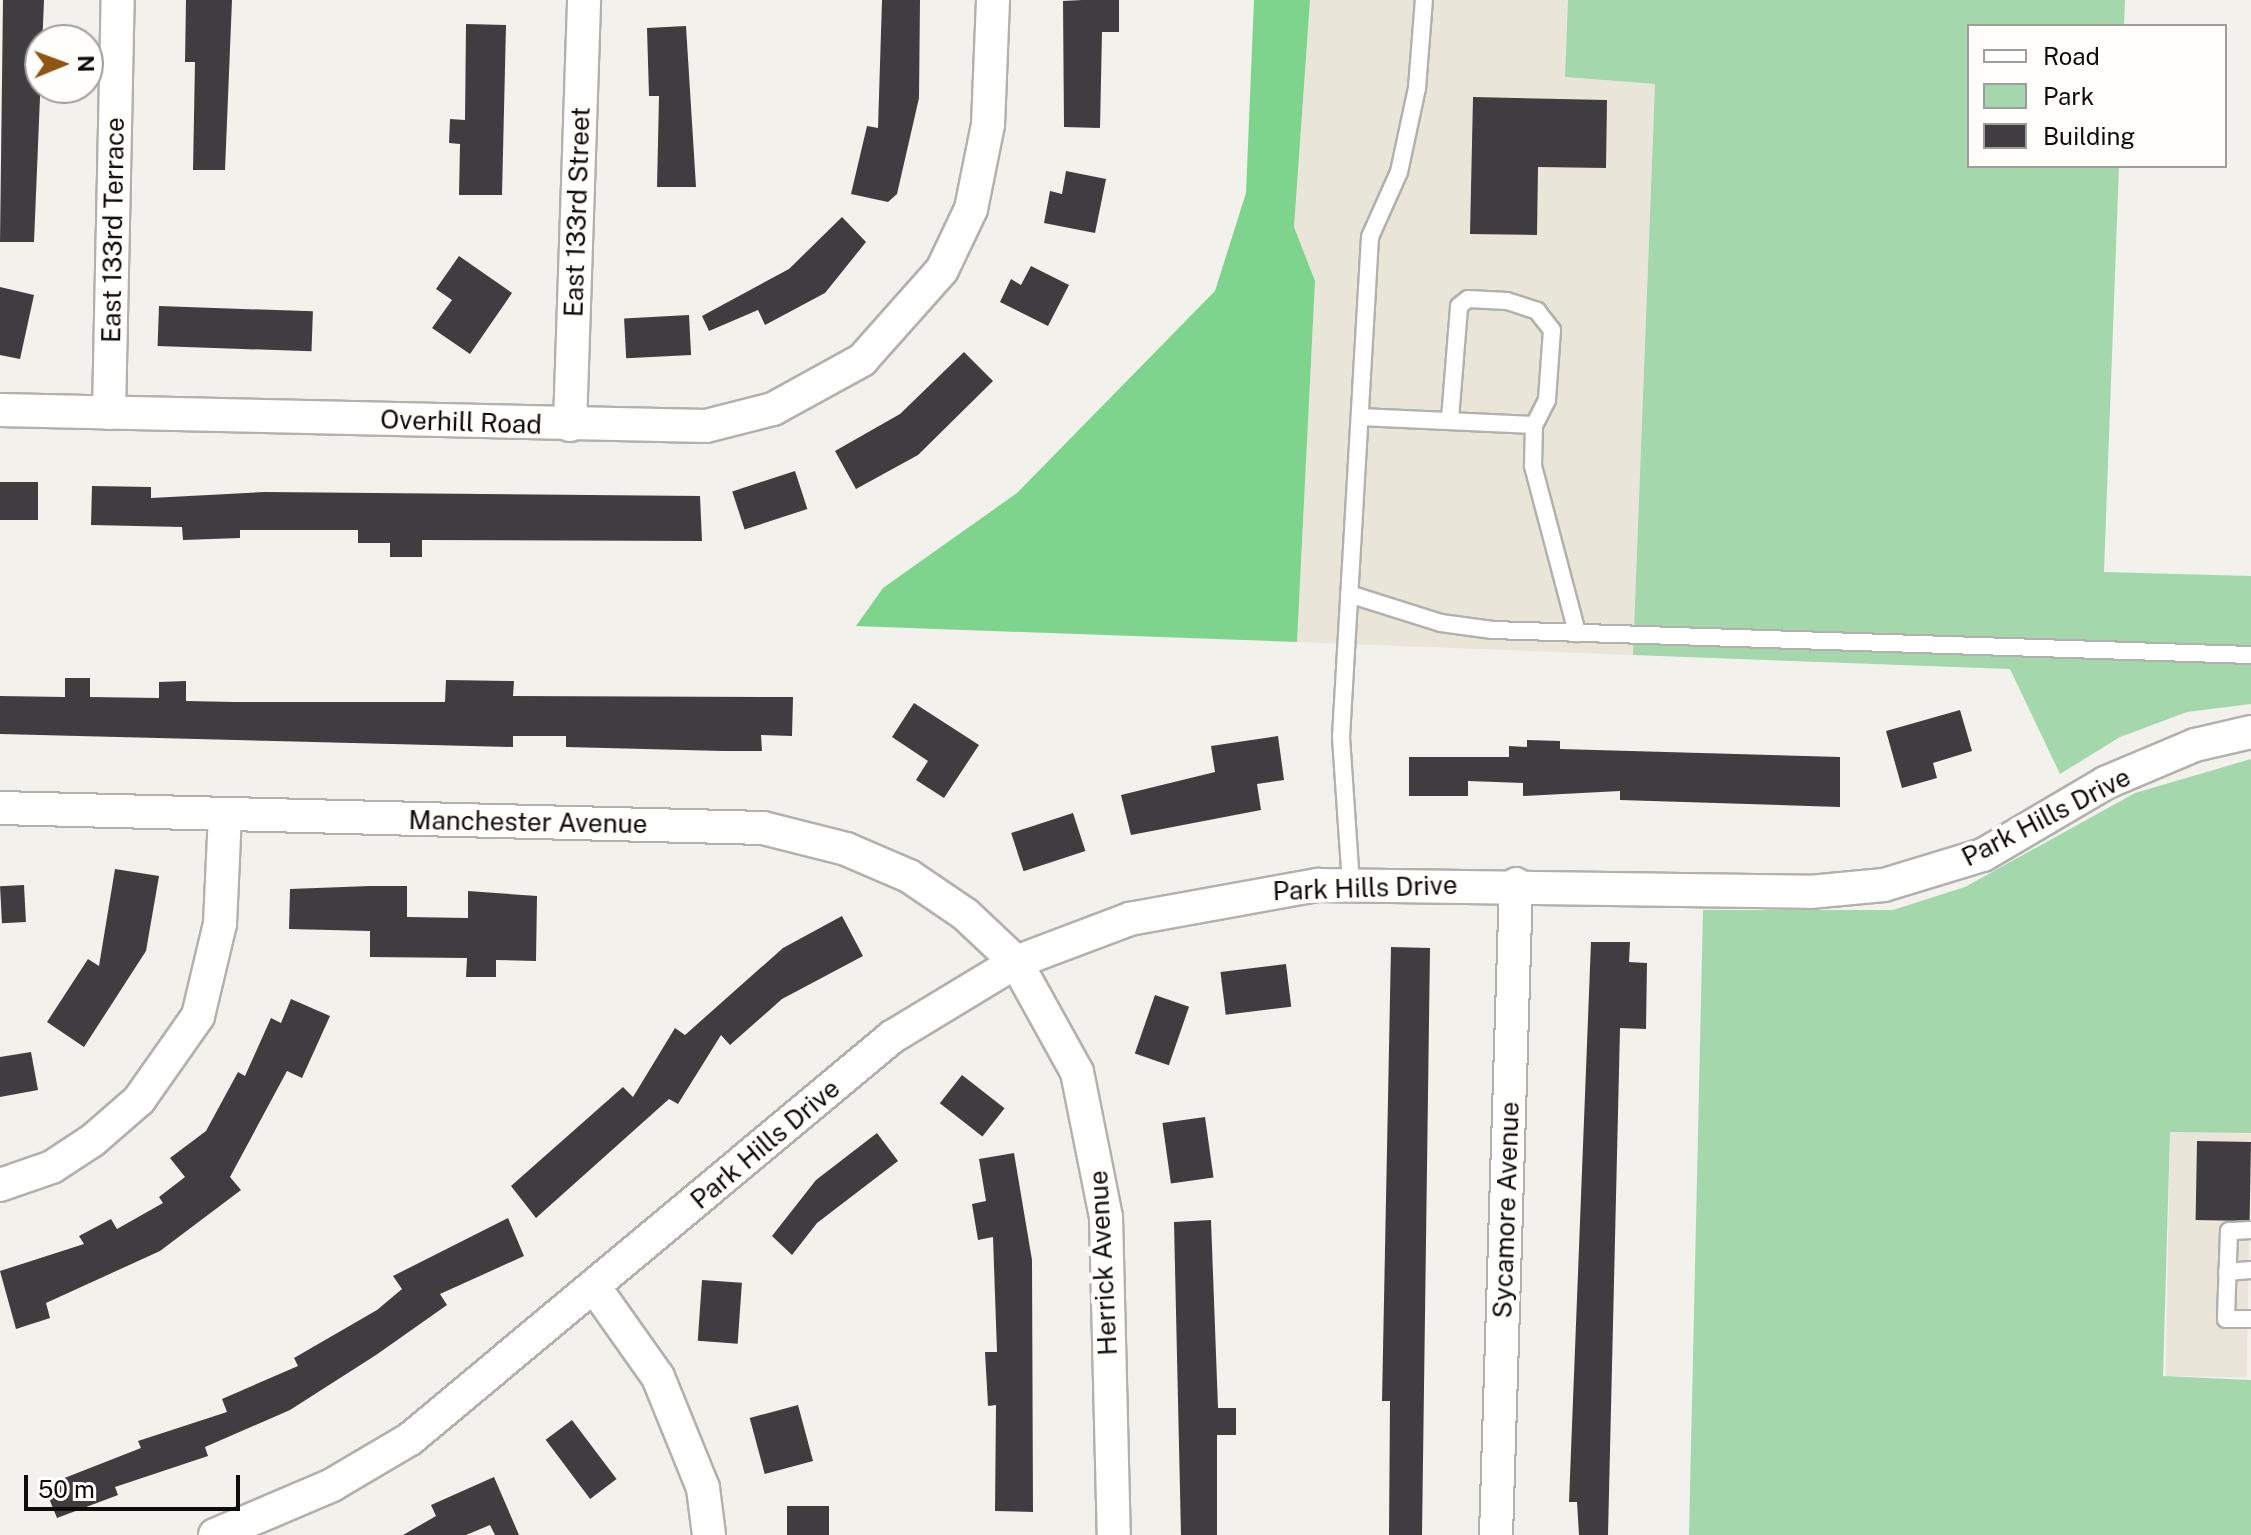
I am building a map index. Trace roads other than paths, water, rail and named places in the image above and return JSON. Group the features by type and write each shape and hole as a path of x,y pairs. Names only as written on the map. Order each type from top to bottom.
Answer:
{"street":[{"name":"East 133rd Terrace","path":"109,413 118,0"},
{"name":"East 133rd Street","path":"570,425 584,0"},
{"name":"Overhill Road","path":"0,410 706,426 773,409 831,381 894,329 942,270 971,209 988,125 993,0"},
{"name":"Park Hills Drive","path":"235,1531 332,1485 410,1439 595,1288 892,1037 1016,962 1130,919 1245,893 1351,884 1516,884 1810,892 1884,885 1983,855 2105,783 2195,745 2251,732"},
{"name":"Manchester Avenue","path":"0,808 763,828 846,849 909,876 965,914 1016,962"},
{"path":"0,1185 52,1167 93,1140 139,1100 198,1016 220,924 225,815"},
{"name":"Sycamore Avenue","path":"1496,1535 1516,884"},
{"name":"Herrick Avenue","path":"1016,962 1054,1021 1092,1126 1106,1217 1114,1535"},
{"path":"595,1288 658,1377 703,1488 709,1535"}],"lane":[{"path":"1351,884 1341,737 1370,237 1399,172 1417,88 1424,0"},
{"path":"1450,419 1459,306 1468,299 1507,301 1537,311 1552,330 1547,400 1534,425 1533,466 1577,633"},
{"path":"1360,417 1534,425"},
{"path":"1349,594 1441,623 1577,633 2251,655"},
{"path":"2251,1230 2229,1231 2226,1319 2251,1319"},
{"path":"2227,1272 2251,1270"}]}
